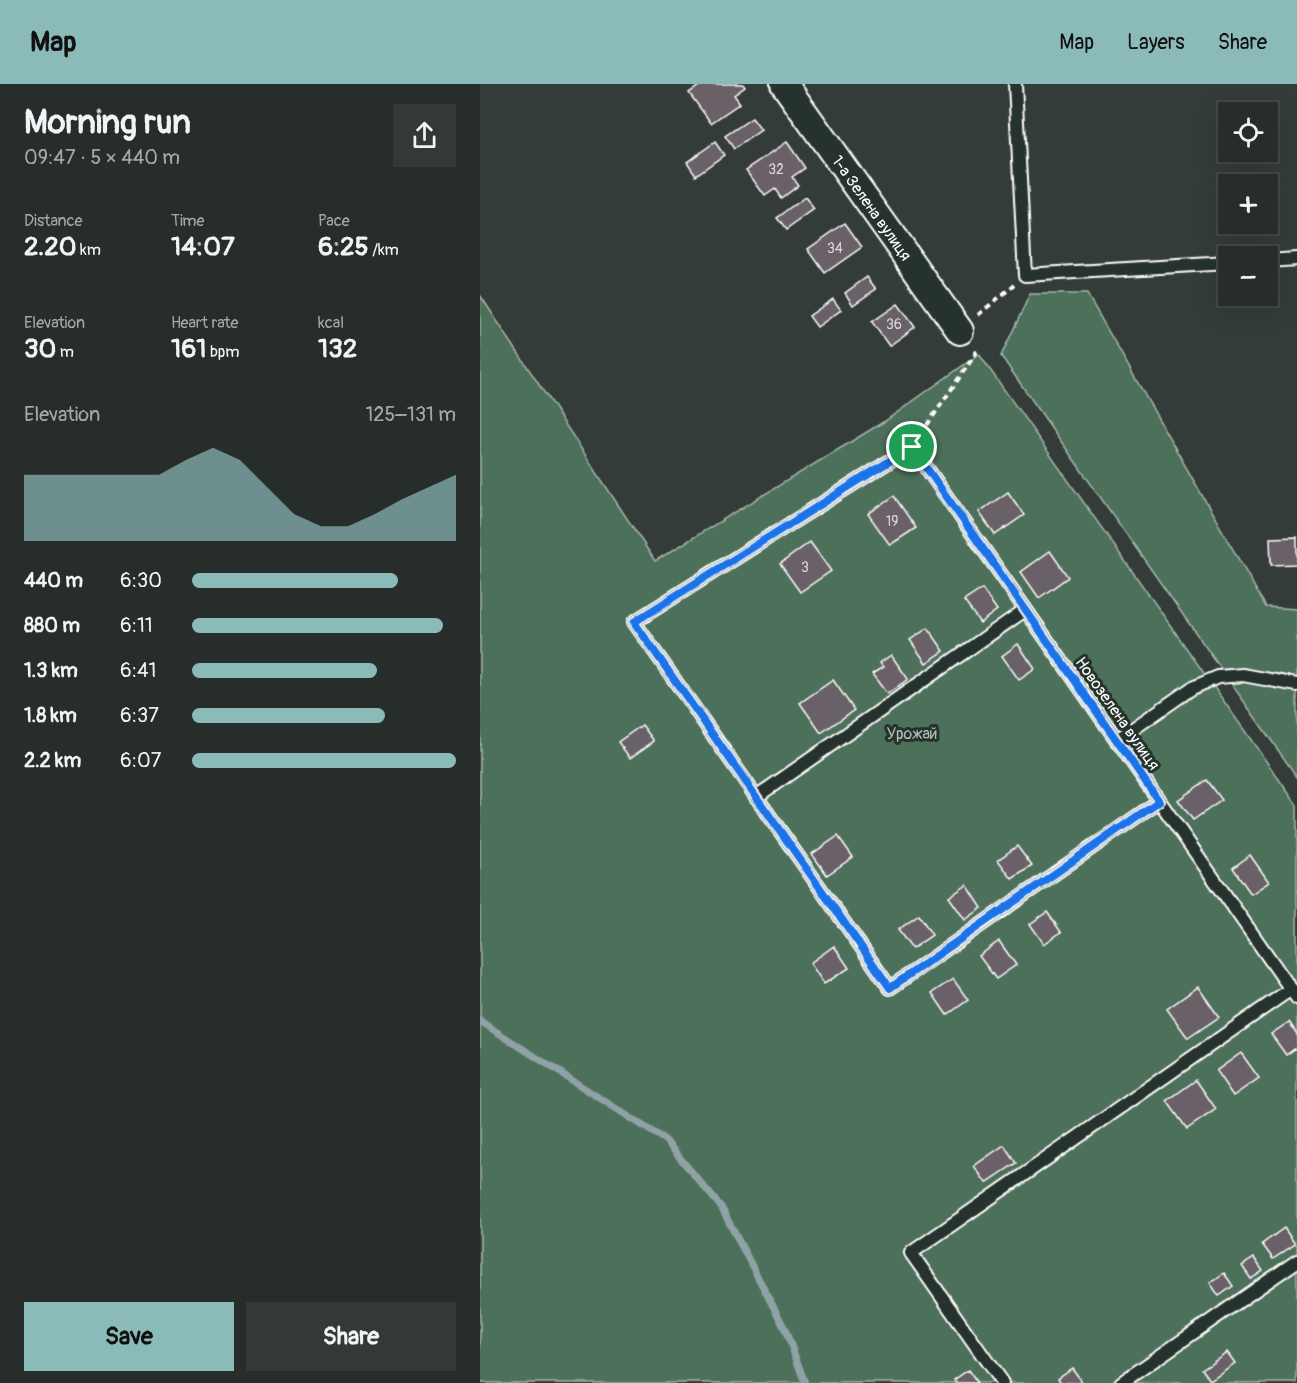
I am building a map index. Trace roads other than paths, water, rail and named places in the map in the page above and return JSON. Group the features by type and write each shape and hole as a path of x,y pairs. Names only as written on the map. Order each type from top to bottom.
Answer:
{"street":[{"name":"1-а Зелена вулиця","path":"784,84 960,331"}],"lane":[{"path":"1015,84 1025,275 1218,264"},
{"path":"1278,260 1297,259"},
{"name":"Новозелена вулиця","path":"756,797 634,622 912,447 1294,993"},
{"path":"1025,610 756,797 890,988 1159,801"},
{"path":"1117,740 1192,687 1218,677 1243,675 1297,685"},
{"path":"1002,1383 911,1253 1294,993"},
{"path":"1121,1383 1297,1261"}],"waterway":[{"path":"480,1020 665,1140 721,1207 785,1329 805,1383"}],"park label":[{"name":"Урожай","path":"912,733"}]}
